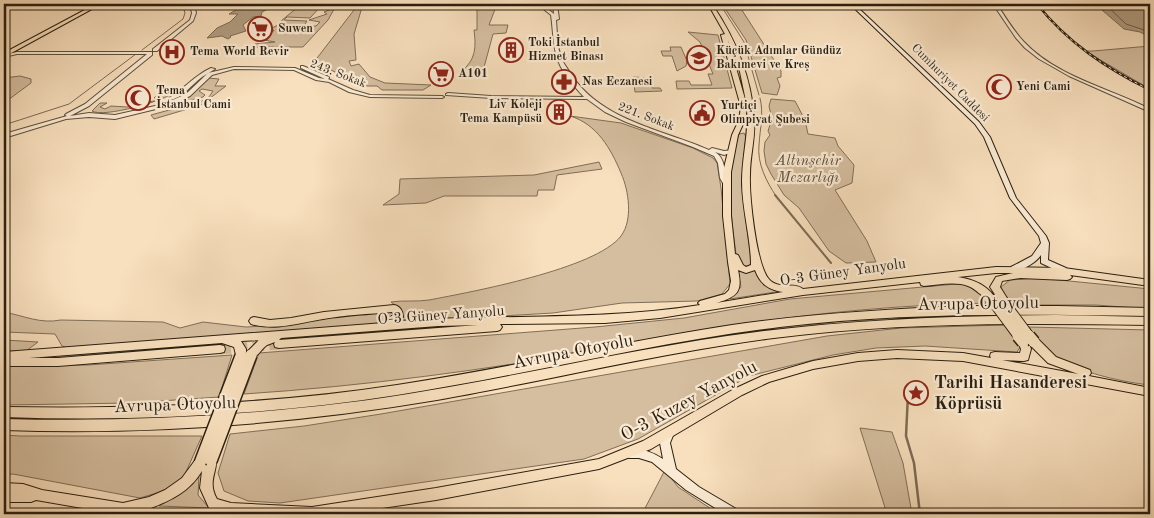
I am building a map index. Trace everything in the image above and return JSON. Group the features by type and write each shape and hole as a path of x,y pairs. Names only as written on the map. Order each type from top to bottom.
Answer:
{"highway":[{"name":"Avrupa Otoyolu","path":"4,412 131,412 230,409 309,402 448,382 731,330 839,317 953,312 1150,312"},
{"name":"Avrupa Otoyolu","path":"4,425 79,426 207,422 288,416 432,396 717,343 848,326 989,321 1150,321"}],"main road":[{"path":"4,51 93,4"},
{"path":"4,56 100,4"},
{"path":"4,356 31,356 179,341 438,322 605,319 677,314 688,308 719,300 733,292 736,281 732,262 727,186 731,151 735,135 742,120 745,95 724,34 705,4"},
{"path":"710,4 732,37 751,128 748,153"},
{"name":"Cumhuriyet Caddesi","path":"852,4 977,123 987,136 1013,198 1038,230 1045,243 1044,261 1064,271"},
{"path":"731,151 738,134 744,132 748,135 746,190 755,253 761,277 767,284 776,288 965,281 979,286 989,296"},
{"path":"730,238 735,260 742,269 755,268 755,253"},
{"path":"1014,269 1035,258 1045,243"},
{"name":"O-3 Güney Yanyolu","path":"677,314 876,282 1014,269 1064,271 1137,281"},
{"path":"1150,283 1011,276 999,279 996,283 997,292 1007,306 1034,342 1052,360 1078,371 1150,388"},
{"path":"876,282 967,277 979,281 1022,342 1026,354 1019,358 960,352 897,354"},
{"path":"254,321 270,324 391,307 397,310 397,319 382,326"},
{"name":"O-3 Güney Yanyolu","path":"279,344 605,319"},
{"path":"320,513 291,510 231,509 212,504 205,488 205,462 246,356 262,342 277,337 346,328"},
{"path":"179,341 236,342 246,356"},
{"path":"4,362 58,362 220,348"},
{"name":"O-3 Kuzey Yanyolu","path":"304,514 320,513 571,470 623,456 669,433 749,386 789,371 858,356 897,354 963,357 995,361 1150,392"},
{"path":"669,433 665,443 671,470"},
{"path":"623,456 637,453 651,458 671,470 689,487 734,514"},
{"path":"124,511 152,503 172,494 205,462"},
{"path":"4,488 23,490 42,496 124,511 152,514"},
{"path":"4,496 42,496"}],"street":[{"path":"79,109 81,112 89,110 192,20 194,13 192,4"},
{"path":"42,125 79,109 195,21 198,11 196,4"},
{"path":"995,4 1020,39 1038,56 1073,76 1150,111"},
{"path":"546,6 555,6"},
{"name":"221. Sokak","path":"546,6 553,15 560,59 580,92 614,116 716,155 721,163 722,178 727,186"},
{"name":"221. Sokak","path":"555,6 564,59 577,80 601,106 626,119 715,152 724,153 731,151"},
{"path":"16,48 15,50 18,52 154,52"},
{"path":"4,56 17,53 154,52"},
{"name":"243. Sokak","path":"4,136 71,117 115,117 156,107 184,98 200,75 214,68 256,64 305,67 355,90 373,95 444,95"},
{"name":"243. Sokak","path":"60,118 118,113 166,101 177,96 188,86 202,81 210,74 226,69 288,68 370,96 444,95 587,98"},
{"path":"572,97 580,92"},
{"path":"89,110 88,112 93,114"}],"green space":[{"path":"304,4 337,4 328,20 303,47 252,47 255,44 275,42 258,39 268,31 274,31 272,28 282,23 281,21 299,6 303,8 301,6","holes":["320,7 332,9 324,12 327,14 309,20 320,22 316,26 303,27 307,21 284,20 287,17 310,18"]},
{"path":"355,4 363,4 354,34 356,60 349,61 351,66 359,64 370,77 385,83 431,85 423,90 382,90 377,86 364,86 314,62 354,10"},
{"path":"477,4 497,4 489,25 508,25 506,33 493,34 483,71 464,69 471,61 474,51 474,30 477,30"},
{"path":"722,4 738,4 781,71 781,77 777,78 780,86 777,95 762,93 746,40"},
{"path":"688,32 718,35 732,88 677,89 676,81 689,81 691,85 712,85 708,74 713,74 700,42"},
{"path":"1150,46 1150,89 1085,51 1093,51"},
{"path":"670,47 681,47 687,61 686,66 677,71 672,56 663,56 661,51 671,51"},
{"path":"20,76 31,79 31,83 4,103 4,78"},
{"path":"633,77 649,78 652,88 660,88 662,91 635,92"},
{"path":"208,78 219,79 215,86 226,86 201,105 154,119 151,115 202,101 209,97 213,91 202,89 199,91 205,95 203,97 148,111 187,96"},
{"path":"161,92 175,92 159,100 134,108 99,113 92,111 100,103 107,103 100,107 105,109 111,106 127,107 158,100 154,98"},
{"name":"Altınşehir Mezarlığı","path":"771,99 795,101 805,120 808,134 835,138 838,146 854,165 852,183 835,190 867,241 876,262 846,263 829,251 799,208 784,195 766,164 764,151 765,142 770,135 768,131 772,119 769,106"},
{"path":"570,116 621,123 693,148 713,158 717,163 721,188 730,284 722,294 697,301 622,303 553,313 399,322 401,310 391,302 429,300 502,285 560,269 607,248 621,236 627,222 628,197 621,173 613,155 602,138 588,125"},
{"path":"744,133 746,137 743,168 744,200 752,263 748,266 742,266 737,261 730,197 735,149 739,134"},
{"path":"599,162 602,169 557,175 554,190 538,190 537,196 444,196 426,203 383,205 399,194 400,179 534,175"},
{"path":"755,269 764,285 782,291 730,299 741,287 738,270"},
{"path":"1039,278 1150,289 1150,309 1096,305 1013,305 1004,295 1001,287 1010,280"},
{"path":"967,283 976,288 986,303 893,307 800,316 738,325 559,357 470,370 335,387 244,394 259,353 595,327 684,318 790,299"},
{"path":"395,311 395,315 388,321 367,325 68,348 62,346 55,334 4,332 4,312 46,321 163,322 180,328 203,322 246,327 285,325 319,318"},
{"path":"1004,325 1020,347 1017,352 925,346 876,348 833,355 749,376 638,439 584,459 280,503 248,501 224,491 218,473 230,434 304,426 381,414 827,336 901,328"},
{"path":"1029,327 1150,330 1150,385 1109,378 1066,363 1045,349"},
{"path":"4,340 38,342 26,351 4,351"},
{"path":"232,355 219,397 131,403 4,405 4,366 88,365"},
{"path":"860,428 892,432 903,463 912,514 887,514"},
{"path":"4,435 202,436 185,474 170,489 140,498 13,474 4,475"},
{"path":"665,470 678,487 719,514 642,514"},
{"path":"199,477 198,495 209,508 159,506 179,494"}],"water":[{"path":"246,4 278,4 262,12 261,16 253,17 243,25 246,31 230,36 228,39 222,36 207,38 217,28 230,22 238,14 229,14"},
{"path":"1095,4 1150,4 1150,37 1140,32 1124,29"}],"waterway":[{"path":"142,50 183,19 185,13 182,4"},
{"path":"720,4 744,42 759,95"},
{"path":"4,125 69,104 136,54"},
{"path":"760,98 762,115 759,158 766,178 776,196"},
{"path":"775,195 831,263"},
{"path":"908,394 906,436 914,463 920,514"}],"tunnel":[{"path":"220,349 279,344"}],"railway":[{"path":"1037,4 1075,43 1118,73 1150,90"}],"place":[{"name":"Suwen","path":"260,29"},
{"name":"Toki İstanbul Hizmet Binası","path":"511,50"},
{"name":"Tema World Revir","path":"172,52"},
{"name":"Küçük Adımlar Gündüz Bakımevi ve Kreş","path":"699,58"},
{"name":"A101","path":"441,74"},
{"name":"Nas Eczanesi","path":"564,82"},
{"name":"Yeni Cami","path":"999,87"},
{"name":"Tema İstanbul Cami","path":"138,98"},
{"name":"Liv Koleji Tema Kampüsü","path":"559,112"},
{"name":"Yurtiçi Olimpiyat Şubesi","path":"702,113"},
{"name":"Tarihi Hasanderesi Köprüsü","path":"916,393"}]}
